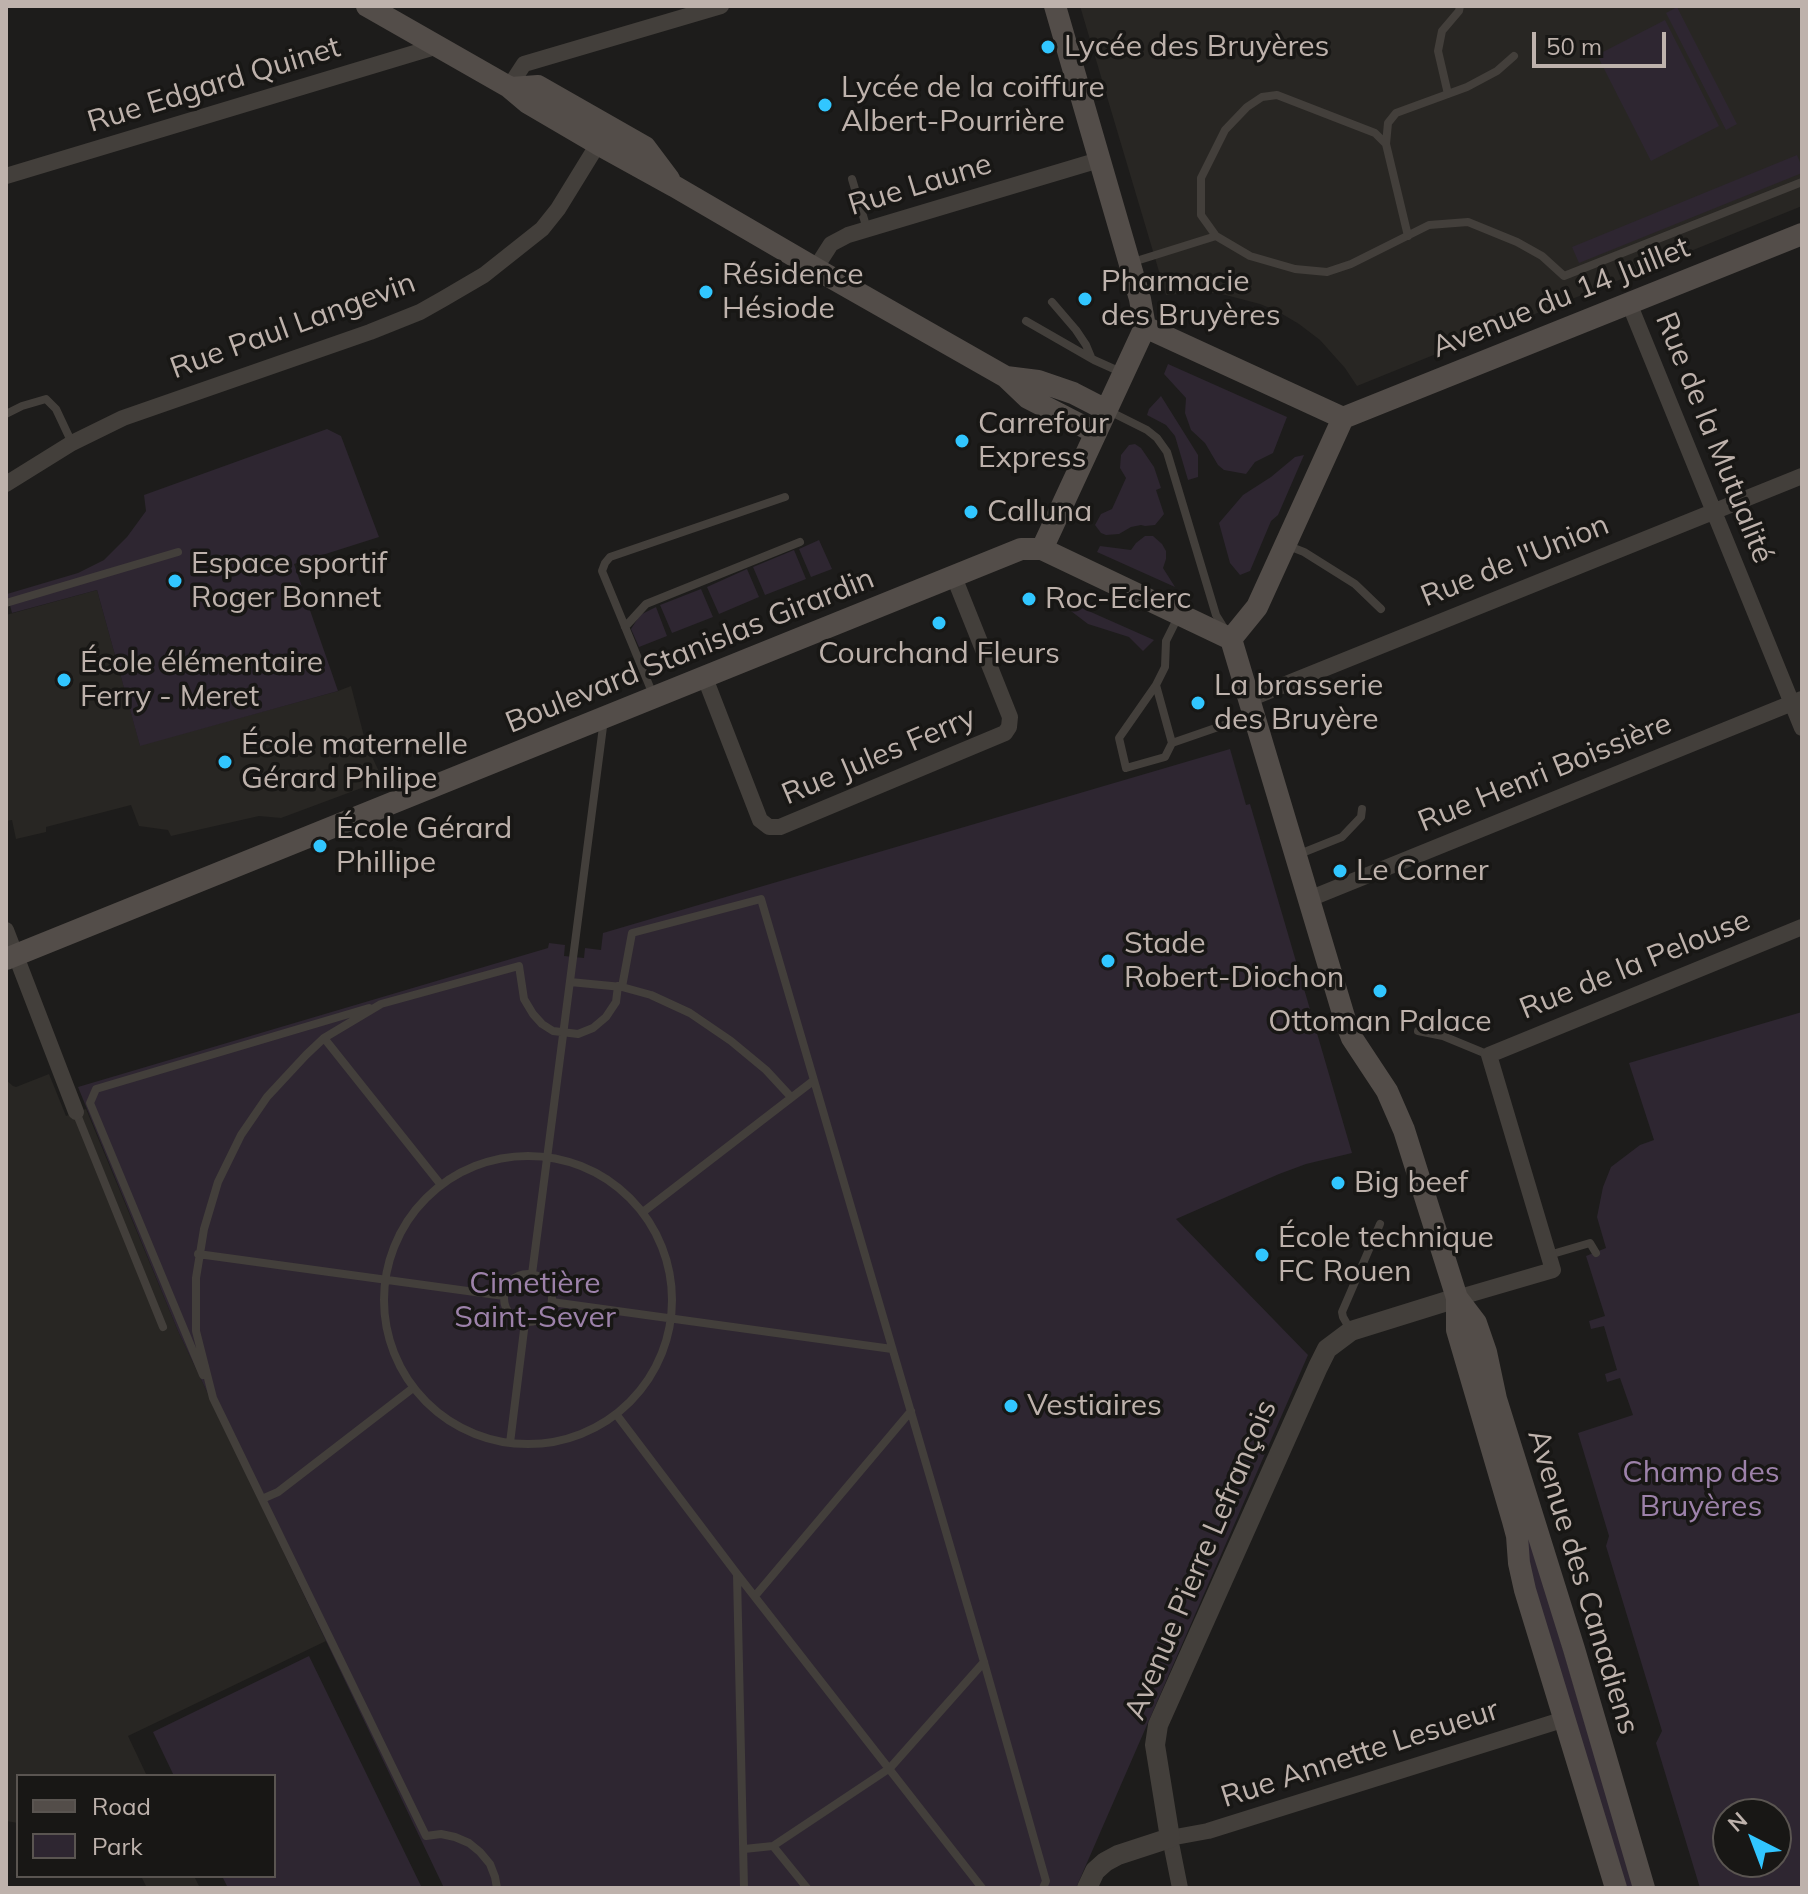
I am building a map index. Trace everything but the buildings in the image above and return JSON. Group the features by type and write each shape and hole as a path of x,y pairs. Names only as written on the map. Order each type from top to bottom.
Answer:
{"main road":[{"path":"367,6 510,87 528,103 598,144 1006,377 1028,398 1096,433"},
{"path":"1055,6 1143,310 1145,327 1042,549 1231,639 1257,607 1343,418 1145,327"},
{"path":"510,87 538,86 645,147 674,186"},
{"name":"Avenue du 14 Juillet","path":"1343,418 1802,234"},
{"path":"1006,377 1038,381 1073,393 1106,410"},
{"name":"Boulevard Stanislas Girardin","path":"11,957 1021,549 1042,549"},
{"name":"Avenue des Canadiens","path":"1231,639 1352,1038 1387,1091 1404,1130 1457,1298 1457,1330 1517,1536 1525,1590 1616,1888"},
{"name":"Avenue des Canadiens","path":"1457,1298 1476,1323 1486,1352 1500,1412 1644,1888"}],"street":[{"path":"510,87 524,64 721,6"},
{"name":"Rue Edgard Quinet","path":"6,176 438,46"},
{"name":"Rue Paul Langevin","path":"6,484 72,443 123,418 370,332 443,299 484,275 542,229 598,144"},
{"name":"Rue Laune","path":"815,269 831,244 848,235 1099,160"},
{"name":"Rue de la Mutualité","path":"1629,303 1714,511 1797,701 1802,728"},
{"name":"Rue de l'Union","path":"1252,707 1802,476"},
{"name":"Rue Jules Ferry","path":"705,678 760,820 769,827 780,827 1005,733 1010,717 954,577"},
{"name":"Rue Henri Boissière","path":"1309,899 1797,701"},
{"name":"Rue de la Pelouse","path":"1489,1055 1802,927"},
{"path":"6,930 11,957 76,1112"},
{"path":"1457,1298 1553,1270 1489,1055"},
{"name":"Avenue Pierre Lefrançois","path":"1170,1838 1155,1745 1158,1725 1327,1349 1351,1331 1457,1298"},
{"name":"Rue Annette Lesueur","path":"1170,1838 1208,1831 1565,1719"},
{"path":"1087,1888 1095,1871 1105,1862 1170,1838 1180,1888"}],"lane":[{"path":"1448,94 1438,51 1442,31 1460,6"},
{"path":"1408,236 1386,144 1388,123 1396,113 1467,87 1497,71 1514,56"},
{"path":"1386,144 1375,133 1277,95 1262,97 1247,107 1225,130 1201,178 1201,215 1216,236 1250,256 1295,269 1327,272 1351,264 1429,225 1468,222 1542,256 1564,276 1802,182"},
{"path":"852,179 867,229"},
{"path":"1129,263 1216,236"},
{"path":"1052,302 1081,337 1091,358"},
{"path":"1026,321 1123,374"},
{"path":"6,414 46,399 56,409 72,443"},
{"path":"1106,410 1147,430 1167,452 1216,615 1231,639"},
{"path":"655,698 602,571 605,563 610,557 785,497"},
{"path":"625,627 646,604 800,542"},
{"path":"1286,544 1355,584 1381,609"},
{"path":"6,603 178,552"},
{"path":"1180,613 1166,641 1165,667 1119,738 1126,768 1165,757 1172,743 1252,707"},
{"path":"1156,685 1172,743"},
{"path":"532,1274 604,719"},
{"path":"1296,855 1342,837 1361,817 1362,809"},
{"path":"497,1888 490,1864 469,1843 441,1834 426,1836 213,1398 90,1103 96,1089 519,966 524,999 533,1014 553,1031 578,1034 593,1028 606,1017 616,1002 632,933 761,899 984,1662 1046,1881 1043,1888"},
{"path":"570,982 620,986 651,995 690,1013 766,1070 791,1097"},
{"path":"213,1398 196,1331 196,1278 198,1254 218,1182 241,1135 267,1097 324,1038 381,1004"},
{"path":"1418,1031 1443,1036 1489,1055"},
{"path":"324,1038 441,1185"},
{"path":"643,1212 813,1081"},
{"path":"76,1112 163,1327"},
{"path":"519,1155 547,1156 601,1174 624,1191 643,1212 662,1244 672,1281 671,1319 662,1355 643,1388 616,1414 573,1437 549,1443 510,1443 492,1440 462,1428 435,1411 413,1388 394,1355 385,1318 385,1280 395,1244 414,1211 441,1185 465,1170 491,1160 519,1155"},
{"path":"1351,1331 1342,1312 1380,1224"},
{"path":"1549,1255 1590,1243 1596,1253"},
{"path":"198,1254 504,1296"},
{"path":"532,1274 545,1280 552,1294 552,1302 540,1320 525,1322 512,1316 504,1303 504,1296 506,1288 516,1277 532,1274"},
{"path":"552,1302 892,1349"},
{"path":"510,1443 525,1322"},
{"path":"262,1499 278,1492 413,1388"},
{"path":"755,1596 911,1411"},
{"path":"616,1414 982,1888"},
{"path":"737,1574 744,1888"},
{"path":"744,1849 773,1846 890,1768 984,1662"},
{"path":"773,1846 807,1888"}],"shaded area":[{"path":"1080,6 1802,6 1802,206 1357,386 1320,340 1277,311 1218,293 1166,295"},
{"name":"École maternelle Gérard Philipe","path":"97,590 140,745 351,686 366,744 383,780 281,818 259,816 171,836 168,830 139,826 131,805 46,827 46,832 16,839 12,820 6,821 6,615"},
{"path":"49,1074 66,1116 86,1109 178,1331 326,1641 128,1736 146,1774 16,1774 16,1823 6,1821 6,1080 16,1087"},
{"path":"142,1878 195,1878 200,1888 147,1888"}],"green space":[{"path":"1677,7 1737,124 1726,130 1666,13"},
{"path":"1665,20 1719,126 1651,161 1597,55"},
{"path":"1797,155 1802,173 1579,263 1572,247"},
{"path":"1168,364 1287,417 1273,453 1255,462 1246,474 1224,470 1218,465 1205,443 1191,430 1185,413 1186,398 1164,374"},
{"path":"1161,396 1198,455 1198,477 1188,480 1175,436 1166,425 1147,415"},
{"name":"Espace sportif Roger Bonnet","path":"327,429 341,436 379,537 294,564 338,691 140,746 97,590 12,613 7,594 78,573 104,560 127,537 146,511 144,495"},
{"path":"1135,444 1154,467 1161,488 1156,490 1164,514 1155,525 1131,527 1119,534 1106,535 1095,525 1101,514 1112,509 1126,478 1120,468 1121,455 1129,445"},
{"path":"1304,455 1250,571 1240,575 1230,563 1219,523 1243,495 1295,457"},
{"path":"1145,536 1153,536 1162,544 1166,551 1163,568 1175,587 1097,552 1100,546 1131,550"},
{"path":"819,540 832,569 811,577 799,549"},
{"path":"794,550 806,579 765,595 753,567"},
{"path":"747,569 759,597 719,614 707,587"},
{"path":"701,589 713,617 672,633 660,605"},
{"path":"1066,601 1154,640 1143,651 1129,637 1088,624 1063,605"},
{"path":"656,607 667,636 639,647 631,629 640,615"},
{"name":"Cimetière Saint-Sever","path":"1230,749 1246,805 1250,804 1352,1153 1279,1174 1176,1219 1308,1355 1076,1888 444,1888 178,1331 78,1087 548,948 549,943 565,945 564,956 584,958 585,948 601,950 603,933"},
{"name":"Champ des Bruyères","path":"1802,1012 1802,1888 1700,1888 1656,1743 1662,1731 1606,1546 1609,1536 1578,1433 1633,1415 1620,1378 1607,1382 1605,1374 1617,1370 1604,1326 1591,1329 1589,1321 1605,1316 1586,1256 1606,1248 1597,1217 1611,1167 1640,1145 1654,1140 1629,1063"},
{"path":"1523,1515 1634,1888 1622,1888 1529,1571"},
{"path":"309,1656 422,1888 228,1888 223,1878 276,1878 276,1774 173,1774 153,1732"}],"place":[{"name":"Lycée des Bruyères","path":"1048,47"},
{"name":"Lycée de la coiffure Albert-Pourrière","path":"825,105"},
{"name":"Résidence Hésiode","path":"706,292"},
{"name":"Pharmacie des Bruyères","path":"1085,299"},
{"name":"Carrefour Express","path":"962,441"},
{"name":"Calluna","path":"971,512"},
{"name":"Espace sportif Roger Bonnet","path":"175,581"},
{"name":"Roc-Eclerc","path":"1029,599"},
{"name":"Courchand Fleurs","path":"939,623"},
{"name":"École élémentaire Ferry - Meret","path":"64,680"},
{"name":"La brasserie des Bruyère","path":"1198,703"},
{"name":"École maternelle Gérard Philipe","path":"225,762"},
{"name":"École Gérard Phillipe","path":"320,846"},
{"name":"Le Corner","path":"1340,871"},
{"name":"Stade Robert-Diochon","path":"1108,961"},
{"name":"Ottoman Palace","path":"1380,991"},
{"name":"Big beef","path":"1338,1183"},
{"name":"École technique FC Rouen","path":"1262,1255"},
{"name":"Vestiaires","path":"1011,1406"}]}
